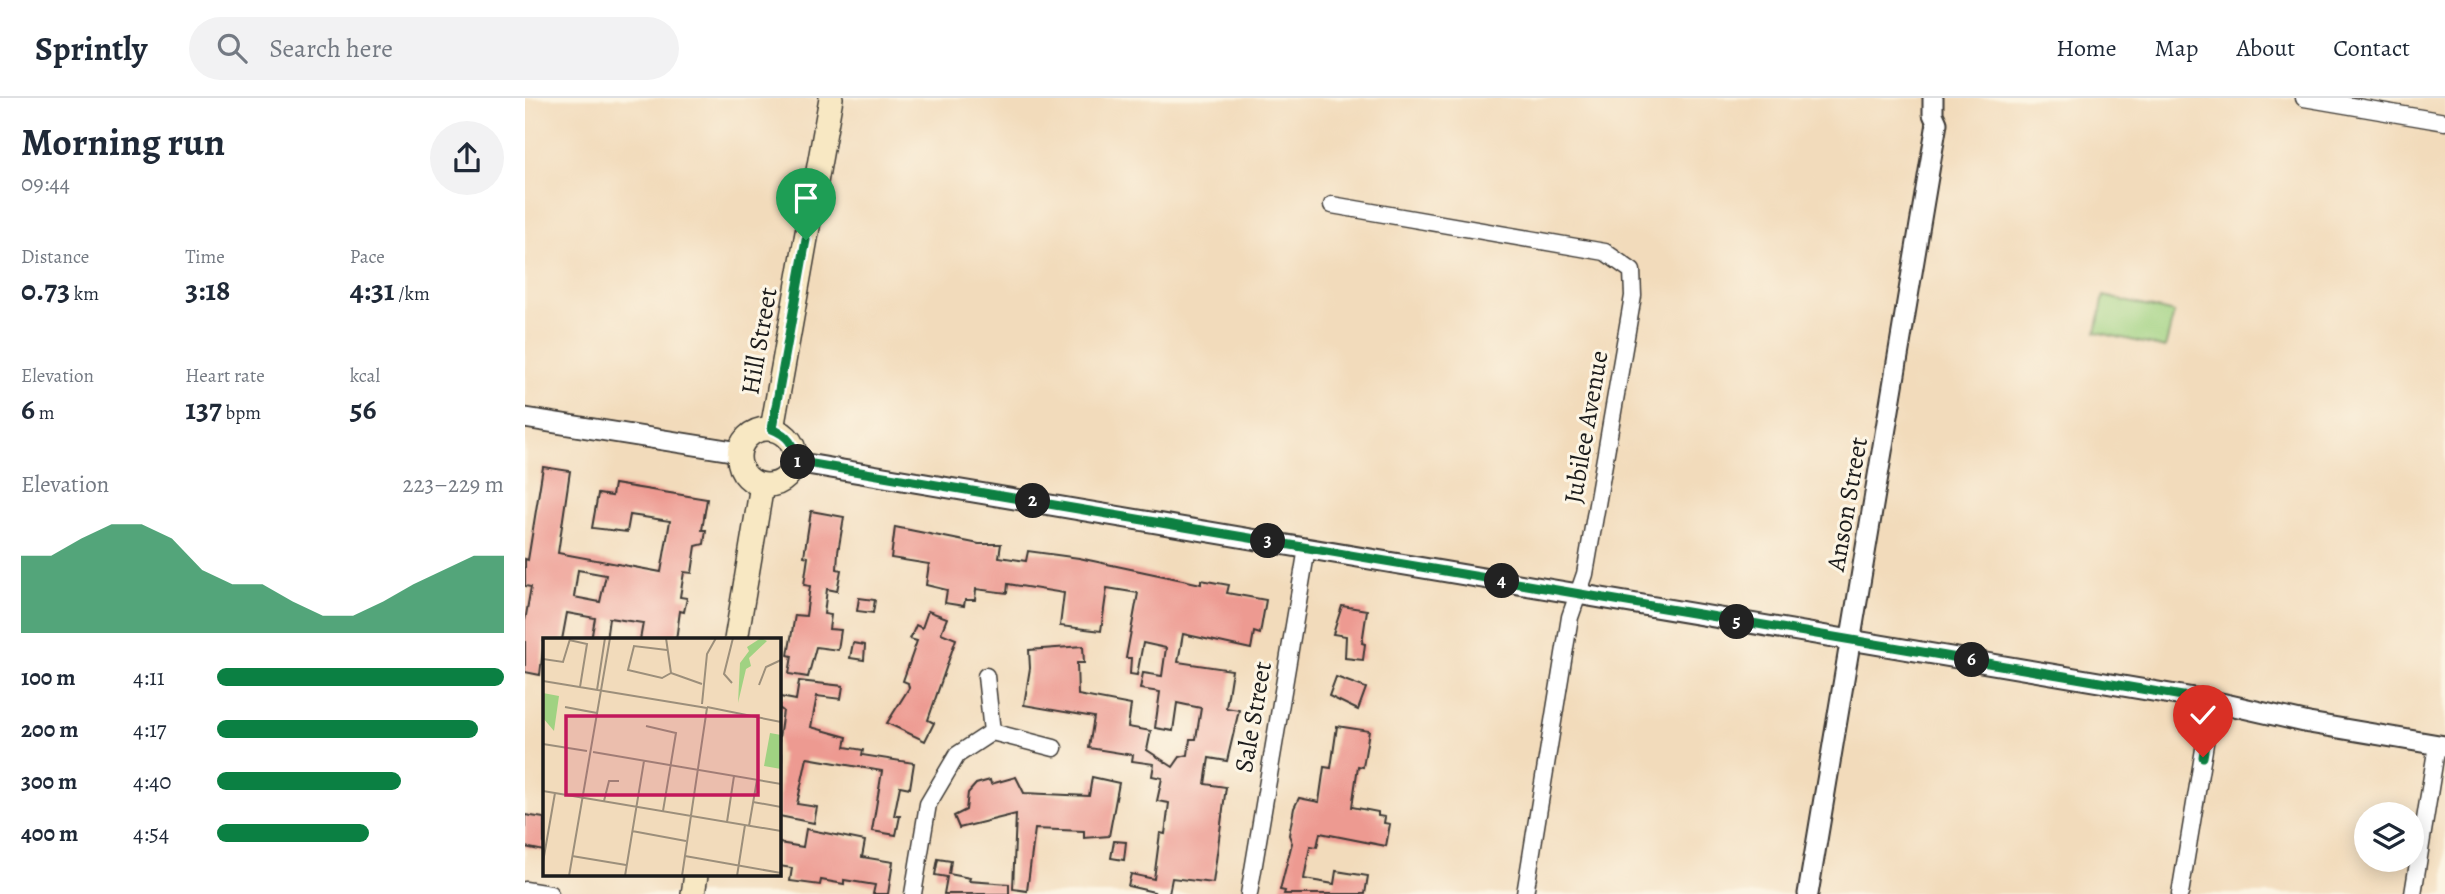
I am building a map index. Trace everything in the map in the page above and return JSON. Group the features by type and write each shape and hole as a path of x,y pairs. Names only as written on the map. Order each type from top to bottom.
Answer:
{"main road":[{"name":"Hill Street","path":"772,429 831,98"},
{"path":"772,429 787,438 792,445 795,461 787,477 780,483 762,485 746,477 741,470 739,452 747,436 755,431 772,429"},
{"path":"736,638 762,485"},
{"path":"693,894 696,876"}],"street":[{"name":"Anson Street","path":"1808,894 1937,123 1933,114 1933,98"},
{"name":"Anson Street","path":"1937,123 1944,116 1948,98"},
{"path":"2304,98 2445,122"},
{"name":"Jubilee Avenue","path":"1332,205 1605,252 1632,271 1633,296 1587,564 1570,617 1525,894"},
{"path":"525,418 739,452"},
{"path":"795,461 2212,701 2309,723 2441,746 2413,894"},
{"name":"Sale Street","path":"1249,894 1307,548"},
{"path":"986,676 992,732"},
{"path":"2180,894 2212,701"},
{"path":"913,894 928,804 957,755 992,732 1053,748"},
{"path":"525,890 550,894"}],"green space":[{"path":"2104,296 2174,313 2165,348 2096,332"}],"building":[{"path":"543,467 570,471 558,553 661,572 670,521 630,515 627,532 592,528 598,494 612,496 614,484 707,499 702,530 706,530 704,544 696,546 692,573 684,572 680,597 687,598 684,612 680,611 676,638 640,638 643,623 609,618 606,638 591,638 595,618 567,613 562,638 543,638 540,675 525,672 525,621 531,587 525,586 525,559 528,560","holes":["578,570 606,575 600,602 574,597"]},
{"path":"811,511 844,517 838,552 837,569 841,570 837,591 827,589 824,614 831,615 829,629 841,630 838,650 816,647 808,677 789,674 792,656 788,655 795,615 806,616 810,586 804,585 808,557 804,556"},
{"path":"895,527 979,544 1001,544 999,557 1026,561 1028,551 1079,558 1201,584 1201,580 1229,585 1227,593 1266,600 1260,634 1254,632 1251,649 1183,634 1178,662 1232,670 1226,708 1239,710 1227,761 1209,758 1205,784 1226,787 1213,883 1172,878 1169,894 1153,894 1154,892 1128,886 1131,874 1154,879 1160,833 1165,834 1169,803 1157,801 1162,778 1152,776 1154,764 1132,761 1133,755 1089,748 1094,717 1024,705 1030,668 1029,650 1083,646 1084,663 1077,663 1078,695 1131,705 1128,727 1151,731 1147,750 1173,767 1180,757 1188,755 1190,739 1196,739 1201,708 1177,703 1173,731 1155,728 1160,692 1140,689 1143,673 1162,676 1166,648 1143,643 1137,675 1130,674 1131,658 1126,658 1138,593 1107,588 1101,631 1060,626 1064,593 1008,584 1007,593 976,589 975,600 965,600 964,606 945,603 947,590 926,585 929,564 891,558"},
{"path":"859,598 875,600 873,613 857,611"},
{"path":"1342,606 1367,610 1362,643 1365,644 1363,660 1345,658 1346,636 1333,634"},
{"path":"928,611 947,618 941,633 956,639 928,720 934,723 925,741 887,723 909,688 908,683 903,681 917,641 910,639 916,625 922,628"},
{"path":"853,643 865,645 864,660 850,658"},
{"path":"1336,677 1366,688 1358,710 1329,696"},
{"path":"799,681 843,686 841,699 817,696 811,727 847,737 845,747 863,750 862,755 914,763 910,788 900,786 894,816 900,816 896,835 872,831 882,771 807,758 797,804 817,807 814,823 781,816 781,697 796,700"},
{"path":"1337,726 1369,731 1363,767 1358,766 1352,807 1378,812 1378,816 1385,817 1384,823 1390,824 1386,846 1320,833 1317,847 1310,846 1304,879 1334,884 1336,871 1368,876 1365,894 1284,894 1285,891 1280,890 1292,843 1289,835 1294,808 1299,798 1319,802 1324,767 1331,768"},
{"path":"1016,777 1024,793 1089,796 1092,777 1119,783 1109,836 1084,838 1084,831 1035,829 1027,891 1013,889 1016,814 959,828 954,816 966,810 968,793 976,784 990,780 991,784"},
{"path":"525,815 543,818 543,851 525,847"},
{"path":"806,829 865,841 862,857 893,862 888,894 873,894 875,885 844,880 844,884 821,880 820,885 790,881 792,868 781,866 781,843 803,847"},
{"path":"1114,841 1126,842 1124,860 1111,858"},
{"path":"938,859 951,861 949,874 970,878 969,881 1009,884 1009,894 944,894 947,877 935,875"}],"route":[{"path":"806,240 772,429 787,438 795,453 795,461 2212,701 2203,757"}]}
